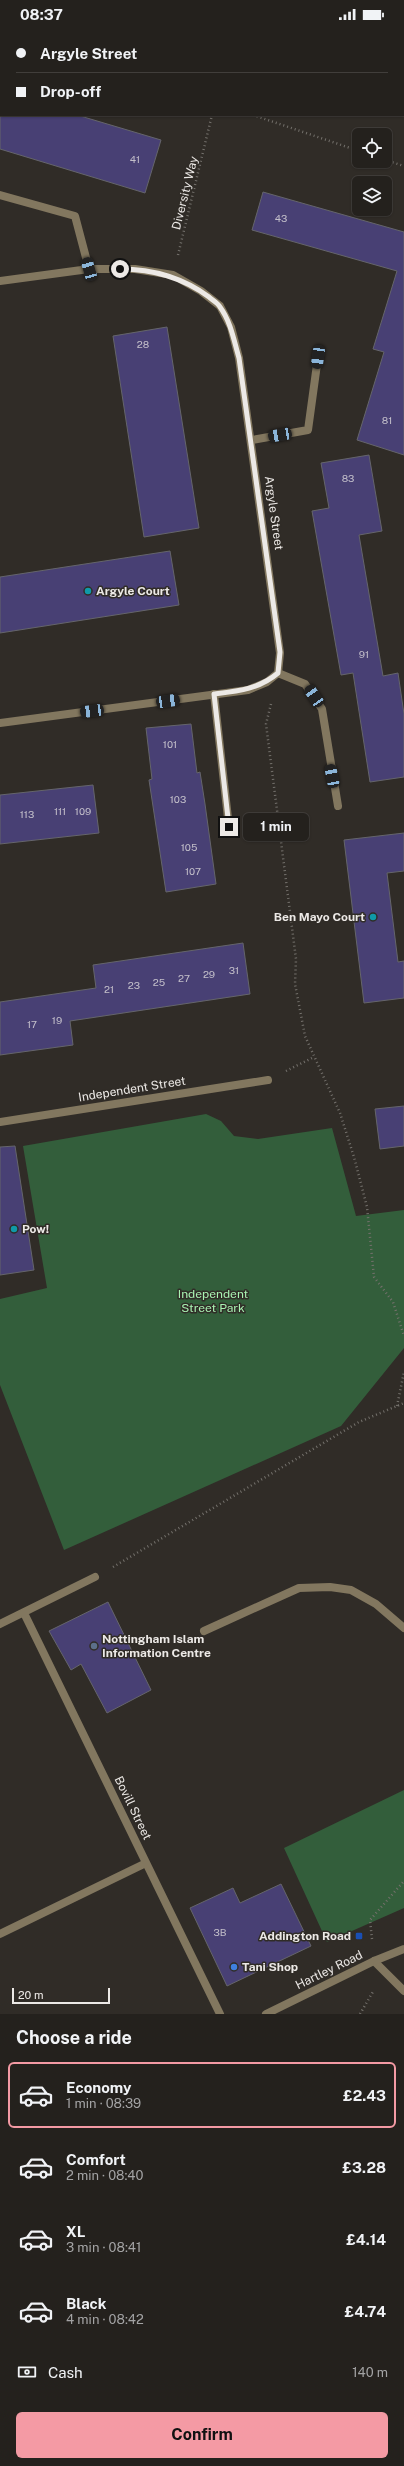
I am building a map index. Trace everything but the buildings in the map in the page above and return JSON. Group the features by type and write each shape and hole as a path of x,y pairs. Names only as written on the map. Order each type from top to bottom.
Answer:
{"street":[{"path":"0,195 75,216 89,269"},
{"name":"Argyle Street","path":"0,281 89,269 135,269 173,275 201,291 220,306 231,328 239,358 252,440 280,652 278,673"},
{"path":"252,440 308,430 318,357"},
{"path":"0,723 248,690 267,682 278,673 305,684 322,709 338,806"},
{"path":"214,694 229,827"},
{"name":"Independent Street","path":"0,1122 268,1080"},
{"path":"0,1624 95,1577"},
{"path":"204,1631 299,1588 330,1587 351,1590 376,1604 404,1628"},
{"name":"Bovill Street","path":"24,1612 220,2014"},
{"path":"0,1934 146,1863"},
{"name":"Hartley Road","path":"266,2014 374,1961 404,1949"},
{"path":"374,1961 404,1991"}],"path":[{"name":"Diversity Way","path":"173,275 212,116"},
{"path":"255,116 352,149"},
{"path":"392,162 404,166"},
{"path":"278,673 266,724 296,958 295,984 305,1036 340,1113 354,1157 367,1207 374,1276 393,1302 404,1336"},
{"path":"268,1080 314,1057"},
{"path":"397,1406 404,1372"},
{"path":"95,1577 359,1422 404,1403"},
{"path":"374,1961 370,1920 404,1881"},
{"path":"360,2014 384,1972"}],"green space":[{"name":"Independent Street Park","path":"206,1114 221,1121 234,1136 258,1139 332,1128 356,1216 404,1210 404,1348 341,1426 64,1550 0,1385 0,1299 47,1288 23,1146"},
{"path":"404,1790 404,1908 327,1942 284,1848"}],"place":[{"name":"Argyle Court","path":"88,591"},
{"name":"Ben Mayo Court","path":"373,917"},
{"name":"Pow!","path":"14,1229"},
{"name":"Nottingham Islam Information Centre","path":"94,1646"},
{"name":"Addington Road","path":"359,1936"},
{"name":"Tani Shop","path":"234,1967"}],"route":[{"path":"120,269 135,269 173,275 201,291 220,306 231,328 239,358 252,440 280,652 278,673 267,682 248,690 214,694 229,827"}]}
